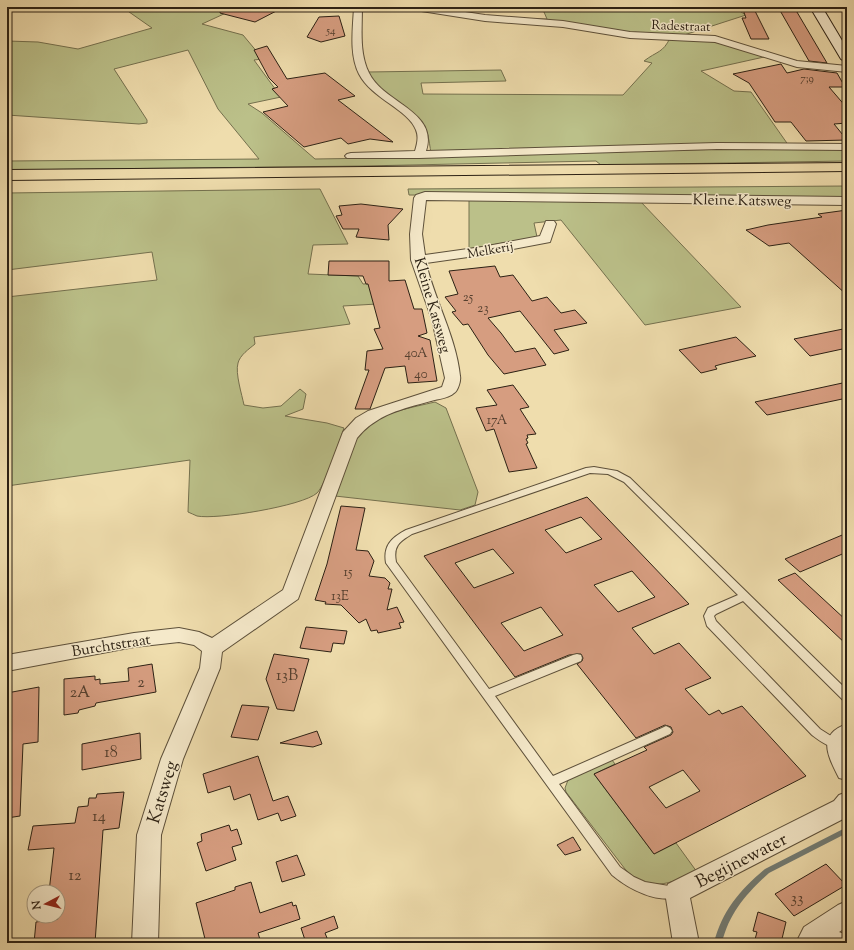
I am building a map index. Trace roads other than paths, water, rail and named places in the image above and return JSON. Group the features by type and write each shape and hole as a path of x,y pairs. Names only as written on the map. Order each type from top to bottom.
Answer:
{"highway":[{"path":"7,175 847,167"},
{"path":"7,185 847,177"}],"street":[{"path":"358,7 357,56 368,81 378,92 410,115 422,129 425,137 424,146 420,155"},
{"name":"Radestraat","path":"415,7 485,18 563,24 622,34 729,41 799,65 819,68 847,69"},
{"path":"816,7 847,58"},
{"path":"351,156 717,146 847,146"},
{"name":"Kleine Katsweg","path":"212,648 291,594 350,436 357,427 364,420 386,410 449,390 454,378 438,320 418,260 416,234 418,202 420,198 425,196 847,201"},
{"name":"Melkerij","path":"418,260 482,251 545,239 550,224"},
{"name":"Burchtstraat","path":"7,663 134,640 179,635 199,639 212,648"},
{"name":"Katsweg","path":"145,943 149,835 172,759 210,668 212,648"},
{"path":"842,738 837,752 847,771"},
{"name":"Begijnewater","path":"686,943 677,892 842,808 847,802"},
{"path":"819,940 847,913"}],"lane":[{"path":"677,892 658,893 639,887 616,871 391,563 389,549 400,537 589,470 614,472 627,480 847,697"},
{"path":"744,596 712,611 709,616 711,623 816,732 827,740 842,738"},
{"path":"487,695 577,658"},
{"path":"550,782 666,731"}],"waterway":[{"path":"718,943 730,912 743,894 759,878 767,871 847,830"}]}
